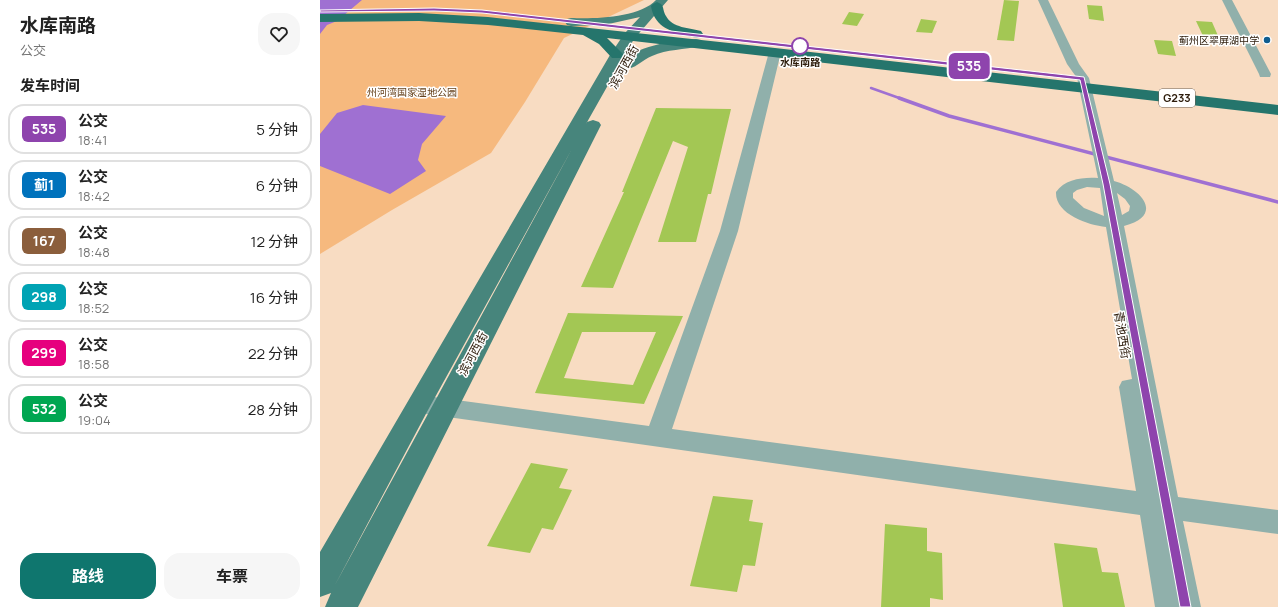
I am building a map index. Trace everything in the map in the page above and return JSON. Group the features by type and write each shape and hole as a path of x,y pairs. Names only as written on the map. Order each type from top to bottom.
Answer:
{"highway":[{"path":"659,3 658,16 664,23 700,39"},
{"name":"G233","path":"320,18 434,10 482,12 571,22 636,34"},
{"name":"G233","path":"320,11 440,17 582,31 700,39 1278,100"},
{"path":"582,31 604,41 621,60"},
{"name":"G233","path":"700,39 775,52 1078,79 1278,110"}],"main road":[{"path":"571,22 599,22 632,17 659,3"},
{"path":"636,34 659,3"},
{"name":"滨河西街","path":"320,582 419,404 621,60 636,50 636,34"},
{"path":"621,60 636,58 650,51 700,39"},
{"name":"滨河西街","path":"341,607 604,103 621,60"}],"street":[{"name":"青池西街","path":"1043,0 1078,79 1099,175 1159,505 1170,607"},
{"path":"1227,0 1265,74"},
{"path":"657,438 729,231 775,52"},
{"path":"1099,175 1070,187 1065,192 1064,198 1074,211 1084,216 1108,222"},
{"path":"419,404 445,406 657,438 1278,522"},
{"name":"青池西街","path":"1159,505 1186,607"}],"green space":[{"name":"州河湾国家湿地公园","path":"320,0 644,0 564,38 525,102 491,153 392,210 320,254"}],"shaded area":[{"path":"320,0 362,0 337,21 327,25 320,34"},
{"path":"363,105 446,116 422,144 418,160 426,171 390,194 320,166 320,134 337,113"}],"building":[{"path":"1004,0 1019,1 1014,41 997,40"},
{"path":"1087,5 1102,6 1104,21 1089,19"},
{"path":"849,12 864,14 857,26 842,24"},
{"path":"921,19 937,21 932,33 916,32"},
{"path":"1196,21 1212,22 1219,38 1203,36"},
{"path":"1154,40 1172,41 1176,56 1158,54"},
{"path":"656,108 731,109 711,194 708,194 696,242 658,242 688,147 673,141 613,288 581,287 624,192 622,192"},
{"path":"568,313 683,316 644,404 535,393","holes":["582,332 656,332 633,385 564,378"]},
{"path":"531,463 568,469 559,488 572,490 553,530 542,528 530,553 487,546"},
{"path":"713,496 753,500 749,521 763,523 755,566 743,565 737,592 690,586"},
{"path":"885,524 927,528 927,551 942,553 943,600 930,598 930,607 881,607"},
{"path":"1054,543 1097,548 1102,572 1118,573 1125,607 1063,607"}],"waterway":[{"path":"871,88 902,99"},
{"path":"899,98 949,116 1278,202"}],"bus line":[{"name":"535","path":"320,11 434,10 482,12 704,35 1082,78 1107,184 1186,607"}],"place":[{"name":"蓟州区翠屏湖中学","path":"1267,40"},
{"name":"水库南路","path":"800,46"}]}
